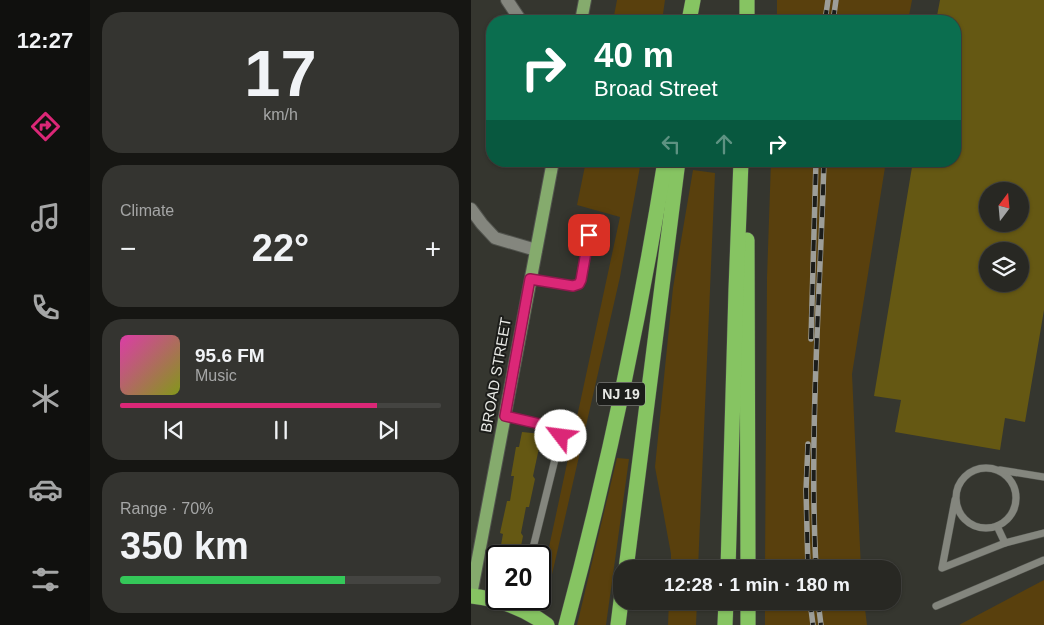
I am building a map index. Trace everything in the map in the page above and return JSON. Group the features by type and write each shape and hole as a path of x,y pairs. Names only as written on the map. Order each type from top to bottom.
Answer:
{"highway":[{"path":"690,15 694,0"},
{"path":"693,15 694,0"},
{"path":"747,0 747,15"},
{"name":"NJ 19","path":"566,625 614,427 649,258 664,167"},
{"path":"626,560 677,167"},
{"path":"728,560 735,300 741,167"},
{"path":"745,167 748,299 749,560"},
{"path":"471,596 505,602 520,608 547,625"},
{"path":"618,625 620,610"},
{"path":"725,625 726,610"},
{"path":"748,610 748,625"}],"main road":[{"path":"582,15 585,0"},
{"name":"BROAD STREET","path":"471,596 552,167"}],"street":[{"path":"507,0 517,15"},
{"path":"471,209 495,238 536,250"}],"lane":[{"path":"530,279 573,286 579,284 589,235"},
{"path":"505,416 557,428 561,431 534,545"},
{"path":"1044,477 984,468 975,470 967,475 957,490 942,568 1005,543 1044,533"},
{"path":"957,490 956,500 963,518 971,525 981,528 997,526 1009,518 1015,509 1017,498 1015,488 1009,479 1003,473 994,469"},
{"path":"997,526 1005,543"},
{"path":"936,606 1044,560"}],"shaded area":[{"path":"617,0 665,0 663,15 614,15"},
{"path":"777,0 912,0 909,15 777,15"},
{"path":"585,167 640,167 620,277 551,579 551,545 549,545 620,217 577,205"},
{"path":"771,167 885,167 852,374 861,560 765,560 767,278"},
{"path":"693,170 715,173 698,560 671,560 655,467 673,288"},
{"path":"617,458 629,459 615,560 613,560 613,574 606,625 577,625"},
{"path":"1044,580 1044,625 959,625"},
{"path":"669,610 697,610 696,625 668,625"},
{"path":"765,610 865,610 867,625 765,625"}],"building":[{"path":"940,0 1044,0 1044,310 1025,422 1005,418 1000,450 895,432 901,400 874,396 912,167 961,167 961,15 937,15"},
{"path":"522,432 542,434 533,476 535,479 529,507 526,507 521,533 523,536 521,545 501,545 503,534 500,533 507,501 510,501 514,476 511,476 516,447 519,447"}],"railway":[{"path":"826,15 828,0"},
{"path":"834,15 836,0"},
{"path":"811,339 816,167"},
{"path":"816,560 814,416 824,167"},
{"path":"808,444 806,490 808,560"},
{"path":"811,610 813,625"},
{"path":"819,610 821,625"}],"route":[{"path":"561,436 561,431 557,428 505,416 530,279 573,286 579,284 589,235"}]}
